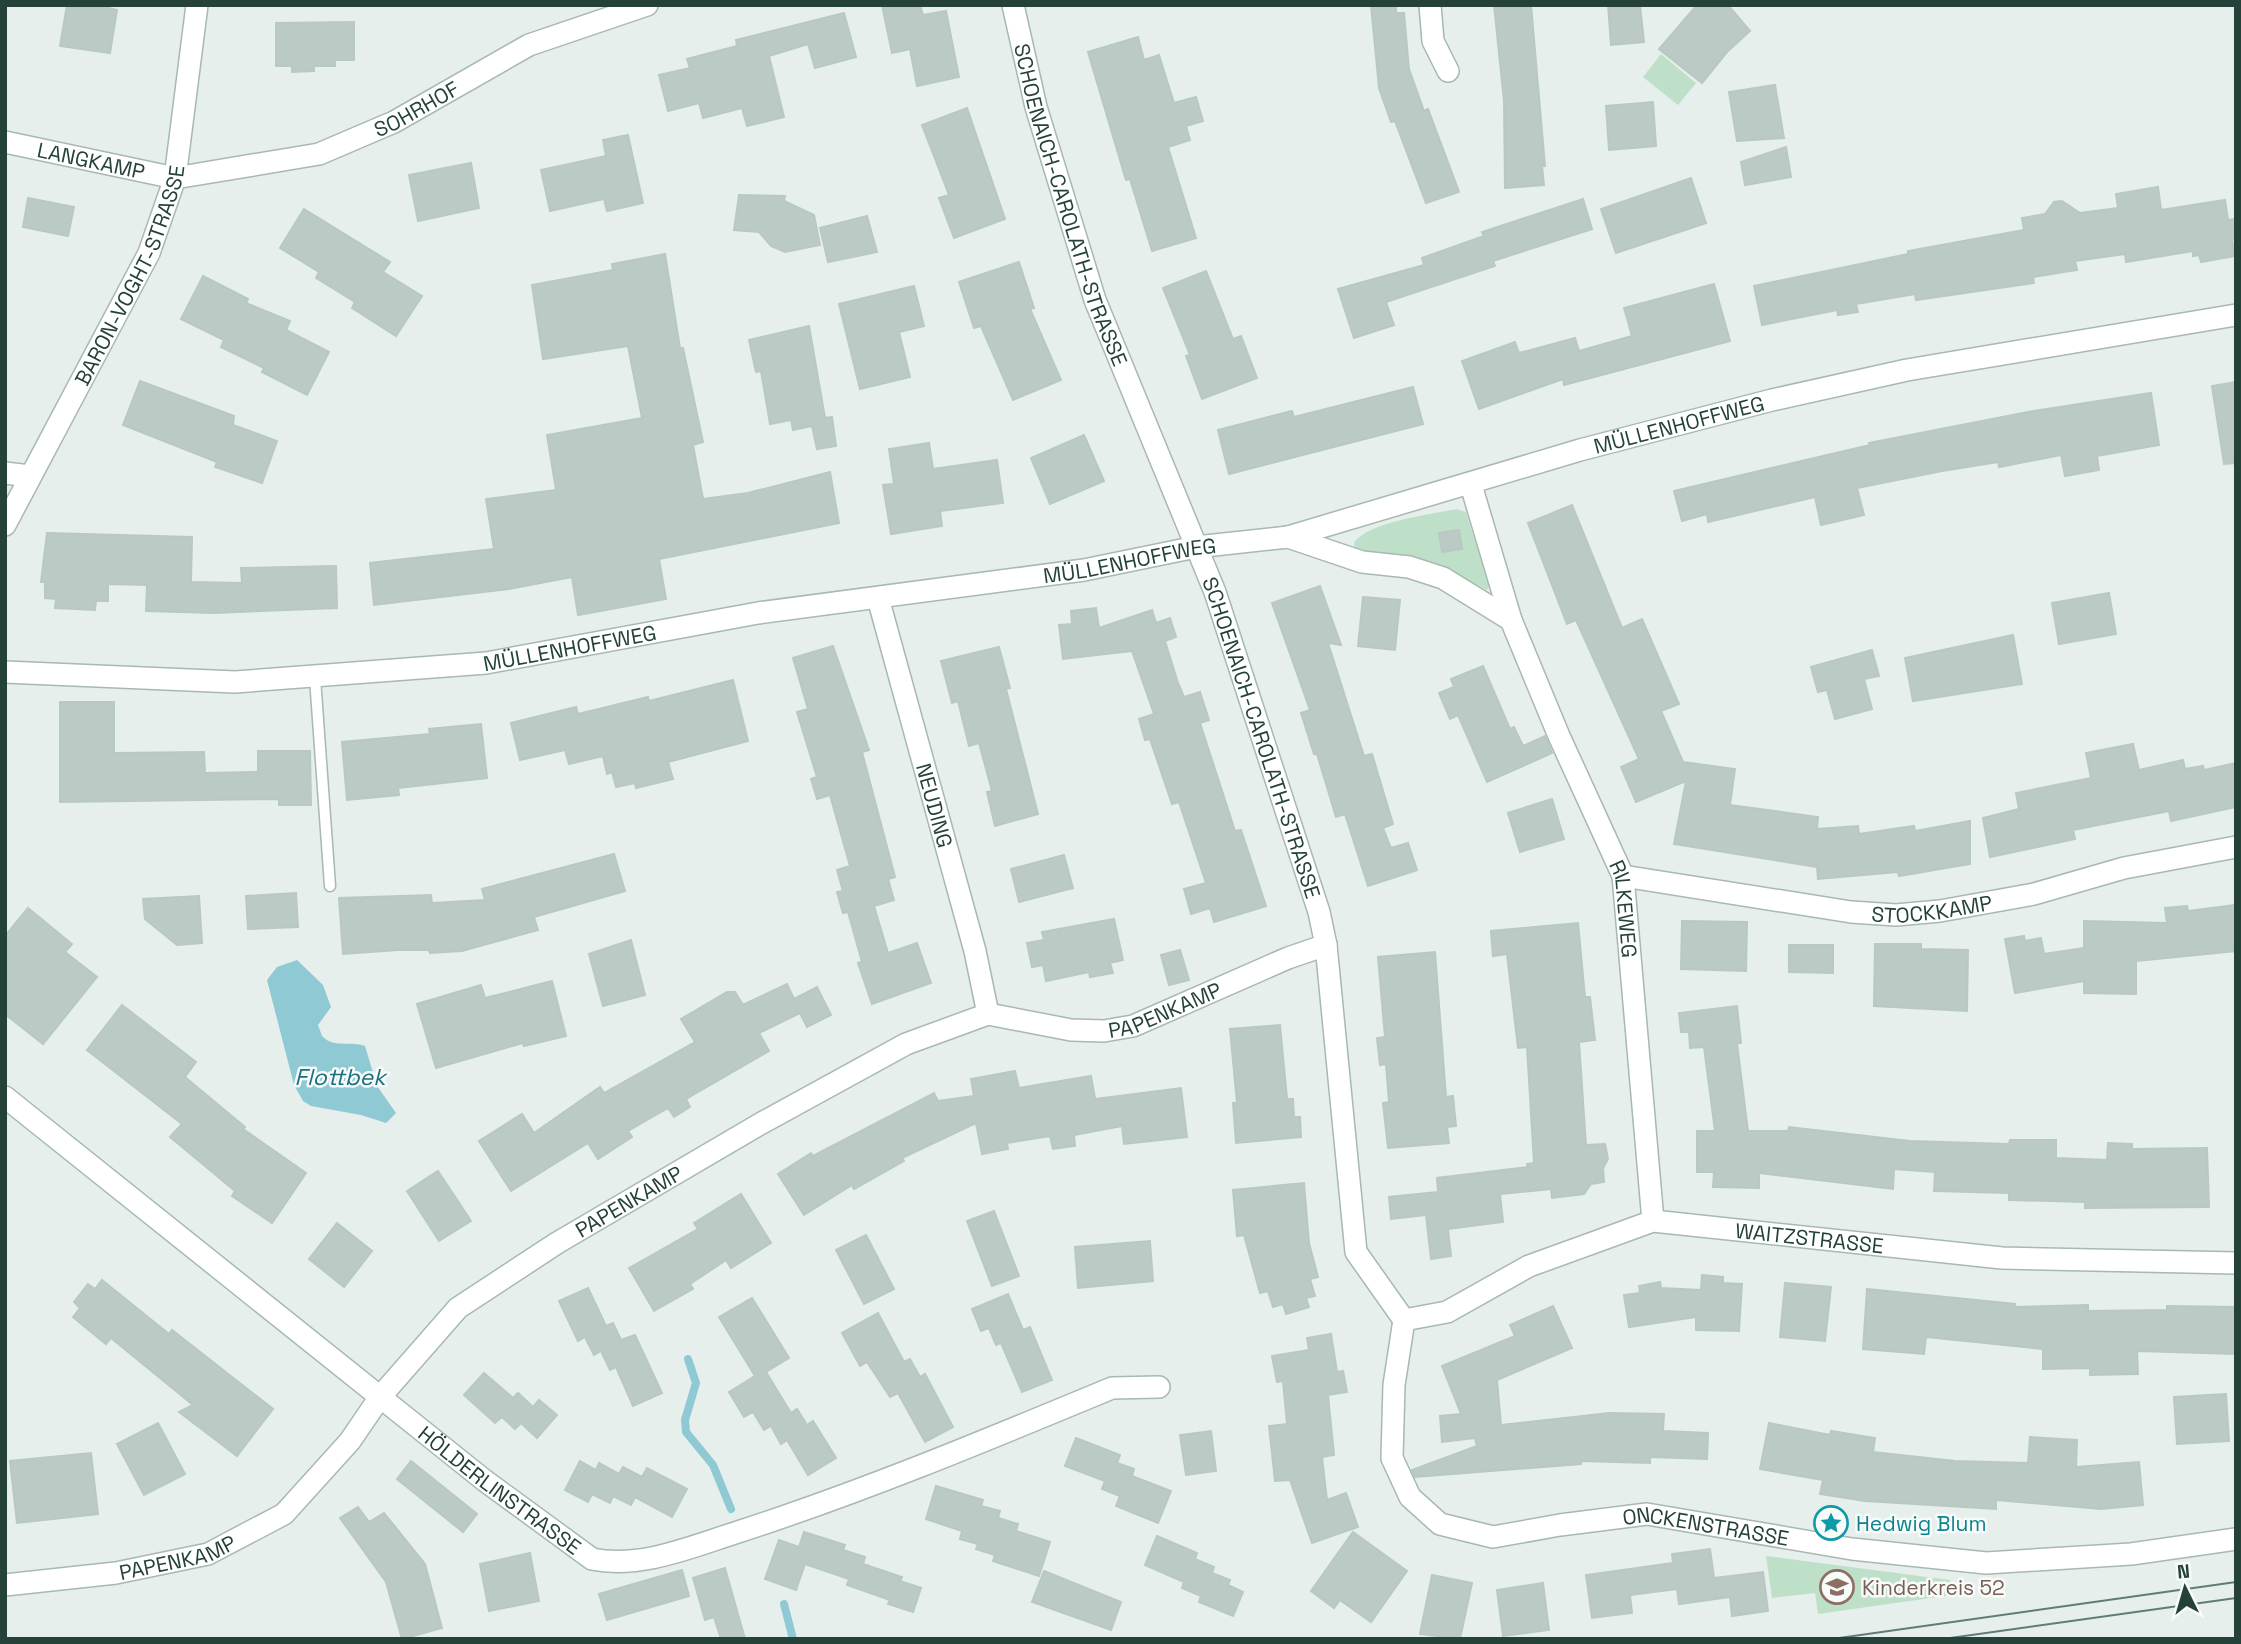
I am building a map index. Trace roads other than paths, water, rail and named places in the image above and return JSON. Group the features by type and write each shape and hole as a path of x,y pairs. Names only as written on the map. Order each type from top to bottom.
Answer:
{"street":[{"name":"BARON-VOGHT-STRASSE","path":"5,525 149,253 175,178 197,5"},
{"name":"SOHRHOF","path":"175,178 319,154 394,122 529,45 647,5"},
{"name":"SCHOENAICH-CAROLATH-STRASSE","path":"1013,5 1036,107 1095,300 1219,605 1319,912 1326,945 1356,1252 1404,1320"},
{"path":"1430,5 1433,41 1448,71"},
{"name":"LANGKAMP","path":"5,142 175,178"},
{"name":"MÜLLENHOFFWEG","path":"5,672 235,682 486,663 758,613 1084,570 1196,547 1287,537 1471,485 1580,450 1807,392 1908,370 2236,315"},
{"path":"5,473 30,477"},
{"name":"RILKEWEG","path":"1471,485 1511,620 1559,736 1623,876 1653,1221"},
{"path":"1287,537 1362,562 1409,567 1443,578 1511,620"},
{"name":"NEUDING","path":"878,598 975,951 988,1014"},
{"name":"STOCKKAMP","path":"1623,876 1851,912 1896,915 1940,912 2034,894 2124,868 2236,847"},
{"name":"PAPENKAMP","path":"5,1585 116,1573 208,1554 284,1514 350,1441 380,1396 458,1308 557,1243 760,1124 906,1044 988,1014 1071,1030 1104,1031 1133,1026 1288,958 1326,945"},
{"name":"HÖLDERLINSTRASSE","path":"5,1097 380,1396 577,1551 592,1559 624,1563 652,1557 842,1498 1112,1388 1159,1387"},
{"name":"WAITZSTRASSE","path":"1404,1320 1447,1312 1529,1266 1653,1221 2002,1258 2236,1262"},
{"name":"ONCKENSTRASSE","path":"1404,1320 1394,1385 1392,1458 1410,1497 1440,1524 1493,1537 1647,1514 1852,1549 1986,1563 2131,1554 2236,1539"}],"lane":[{"path":"314,678 330,886"}],"water":[{"name":"Flottbek","path":"297,960 323,985 331,1007 318,1025 322,1036 332,1042 365,1046 377,1086 396,1113 386,1123 361,1115 311,1106 303,1101 294,1085 267,980 277,967"}],"waterway":[{"name":"Flottbek","path":"688,1359 696,1383 685,1420 686,1432 713,1465 731,1509"},
{"name":"Flottbek","path":"784,1604 793,1639"}],"tram line":[{"path":"1832,1639 2236,1582"},
{"path":"1943,1639 2236,1598"}],"place":[{"name":"Hedwig Blum","path":"1831,1523"},
{"name":"Kinderkreis 52","path":"1837,1587"}]}
